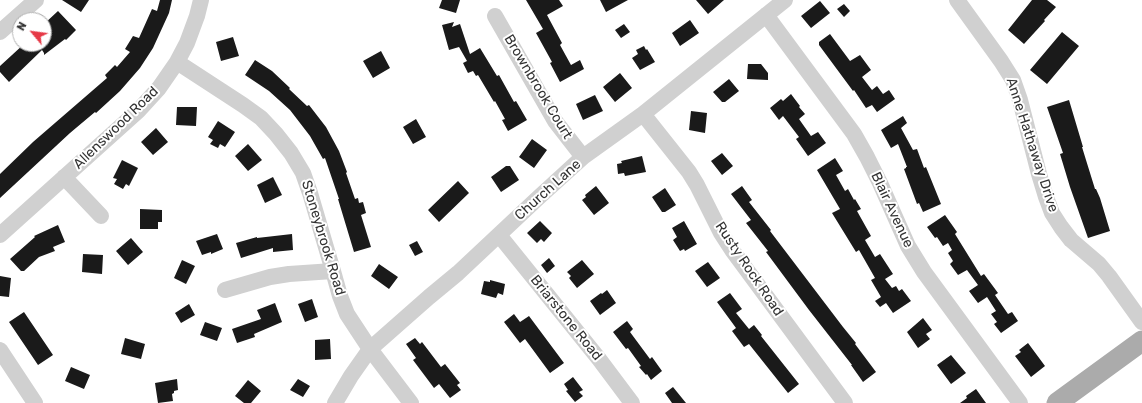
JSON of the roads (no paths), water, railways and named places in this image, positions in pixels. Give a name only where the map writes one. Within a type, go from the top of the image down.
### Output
[{"type":"main road","points":[[1057,403],[1142,341]]},
{"type":"street","points":[[0,32],[36,0]]},
{"type":"street","name":"Allenswood Road","points":[[0,235],[138,111],[158,88],[177,62],[187,43],[201,0]]},
{"type":"street","name":"Church Lane","points":[[335,403],[351,376],[370,349],[458,273],[583,157],[643,114],[785,0]]},
{"type":"street","name":"Anne Hathaway Drive","points":[[957,0],[1013,80],[1020,100],[1046,197],[1052,213],[1060,227],[1071,240],[1099,264],[1142,322]]},
{"type":"street","name":"Blair Avenue","points":[[766,15],[854,134],[877,177],[908,246],[924,272],[1020,403]]},
{"type":"street","name":"Brownbrook Court","points":[[495,16],[555,121],[583,157]]},
{"type":"street","name":"Stoneybrook Road","points":[[177,62],[261,118],[291,153],[302,173],[310,193],[340,296],[347,314],[370,349],[411,403]]},
{"type":"street","name":"Rusty Rock Road","points":[[643,114],[697,185],[721,233],[732,250],[846,403]]},
{"type":"street","points":[[64,176],[101,216]]},
{"type":"street","name":"Briarstone Road","points":[[499,235],[599,359],[632,403]]},
{"type":"street","points":[[225,290],[270,277],[333,271]]},
{"type":"street","points":[[0,350],[29,401]]}]
